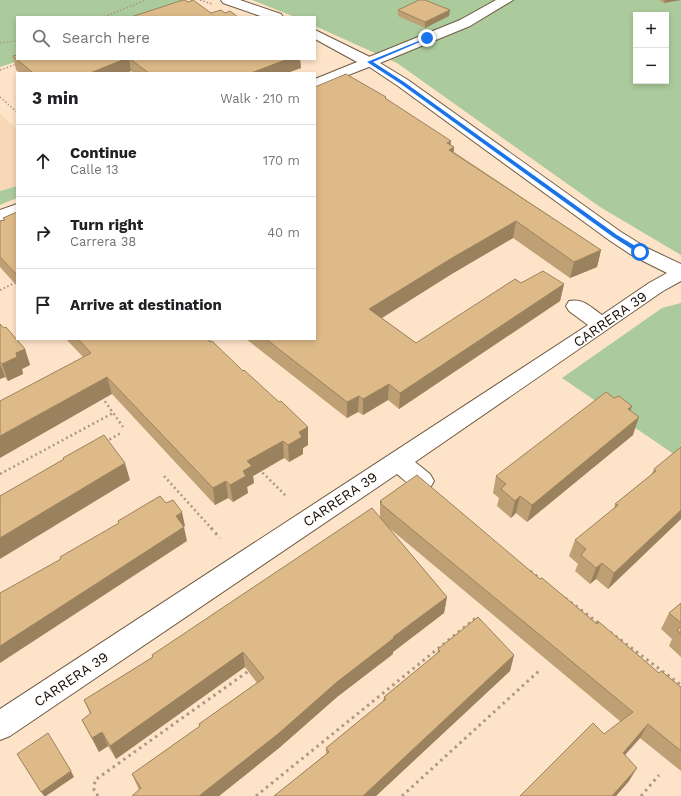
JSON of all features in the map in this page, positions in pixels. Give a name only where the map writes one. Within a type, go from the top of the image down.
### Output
[{"type":"street","points":[[228,0],[273,16]]},
{"type":"street","points":[[316,84],[465,23],[506,0]]},
{"type":"street","points":[[316,35],[369,62],[403,83],[615,236],[640,252],[681,272]]},
{"type":"street","points":[[0,216],[16,209]]},
{"type":"street","name":"CARRERA 39","points":[[0,726],[602,325],[656,287],[681,272]]},
{"type":"street","points":[[576,306],[602,325]]},
{"type":"street","points":[[397,461],[422,481]]},
{"type":"path","points":[[103,16],[143,0]]},
{"type":"path","points":[[106,16],[146,0]]},
{"type":"path","points":[[199,3],[205,0]]},
{"type":"path","points":[[0,43],[16,40]]},
{"type":"path","points":[[0,70],[20,63]]},
{"type":"path","points":[[0,97],[16,111]]},
{"type":"path","points":[[0,290],[16,282]]},
{"type":"path","points":[[100,394],[123,427]]},
{"type":"path","points":[[0,474],[113,413]]},
{"type":"path","points":[[101,444],[121,433]]},
{"type":"path","points":[[258,467],[286,496]]},
{"type":"path","points":[[164,476],[220,538]]},
{"type":"path","points":[[524,566],[549,585]]},
{"type":"path","points":[[561,595],[681,685]]},
{"type":"path","points":[[256,796],[477,617]]},
{"type":"path","points":[[98,796],[94,790],[95,780],[255,667]]},
{"type":"path","points":[[402,796],[540,670]]},
{"type":"path","points":[[641,796],[659,775]]},
{"type":"shaded area","points":[[0,114],[16,128],[16,186],[0,190]]},
{"type":"green space","points":[[0,0],[181,0],[192,3],[152,16],[16,16],[16,60],[21,60],[0,67]]},
{"type":"green space","points":[[252,0],[681,0],[681,255],[600,207],[397,63],[316,26],[316,16],[292,16]]},
{"type":"green space","points":[[16,186],[16,198],[0,205],[0,191]]},
{"type":"green space","points":[[681,303],[681,459],[562,378],[662,308]]},
{"type":"building","points":[[183,0],[188,2],[193,0],[211,13],[221,10],[225,13],[230,11],[237,16],[134,16]]},
{"type":"building","points":[[419,0],[425,0],[450,10],[425,22],[398,10]]},
{"type":"building","points":[[18,60],[122,60],[92,72],[32,72]]},
{"type":"building","points":[[131,60],[285,60],[254,72],[148,72]]},
{"type":"building","points":[[346,74],[386,97],[385,98],[451,141],[447,143],[454,147],[449,150],[601,250],[574,262],[516,221],[452,258],[369,309],[416,343],[515,279],[521,283],[543,271],[564,284],[400,393],[389,384],[363,399],[359,396],[347,402],[267,340],[316,340],[316,87]]},
{"type":"building","points":[[16,212],[16,274],[0,257],[0,221],[5,220],[3,218]]},
{"type":"building","points":[[0,324],[4,328],[6,327],[25,349],[16,353],[17,357],[2,364],[0,362]]},
{"type":"building","points":[[79,340],[212,341],[243,371],[244,370],[279,402],[281,401],[308,427],[299,432],[302,437],[288,445],[283,441],[247,461],[252,466],[243,471],[246,476],[230,485],[226,481],[213,488],[107,377],[0,436],[0,401],[91,353]]},
{"type":"building","points":[[606,392],[614,398],[619,396],[632,406],[628,409],[639,417],[532,505],[520,496],[515,501],[501,489],[506,484],[496,476]]},
{"type":"building","points":[[104,435],[125,463],[0,538],[0,496]]},
{"type":"building","points":[[681,447],[681,510],[614,573],[602,563],[596,568],[581,555],[586,549],[575,540],[618,505],[615,504],[656,471],[654,469]]},
{"type":"building","points":[[417,475],[540,579],[542,578],[597,624],[599,622],[659,673],[661,671],[681,687],[681,751],[648,724],[623,753],[637,768],[612,796],[520,796],[593,723],[604,734],[633,712],[380,503],[382,502],[380,501]]},
{"type":"building","points":[[160,496],[166,503],[173,500],[182,512],[176,516],[184,527],[0,646],[0,593],[61,559],[60,557],[119,523],[118,521]]},
{"type":"building","points":[[372,508],[447,597],[393,637],[394,638],[337,682],[278,734],[199,796],[132,796],[141,788],[132,774],[264,678],[243,652],[110,746],[102,732],[92,738],[82,720],[91,713],[84,700],[153,657],[152,655]]},
{"type":"building","points":[[681,603],[681,623],[669,613]]},
{"type":"building","points":[[478,617],[514,655],[363,796],[274,796],[329,752],[326,748],[386,699],[384,697],[440,651],[438,649]]},
{"type":"building","points":[[681,626],[681,634],[677,630]]},
{"type":"building","points":[[48,733],[71,771],[41,792],[17,754]]},
{"type":"route","points":[[427,38],[369,62],[403,83],[615,236],[640,252]]}]
